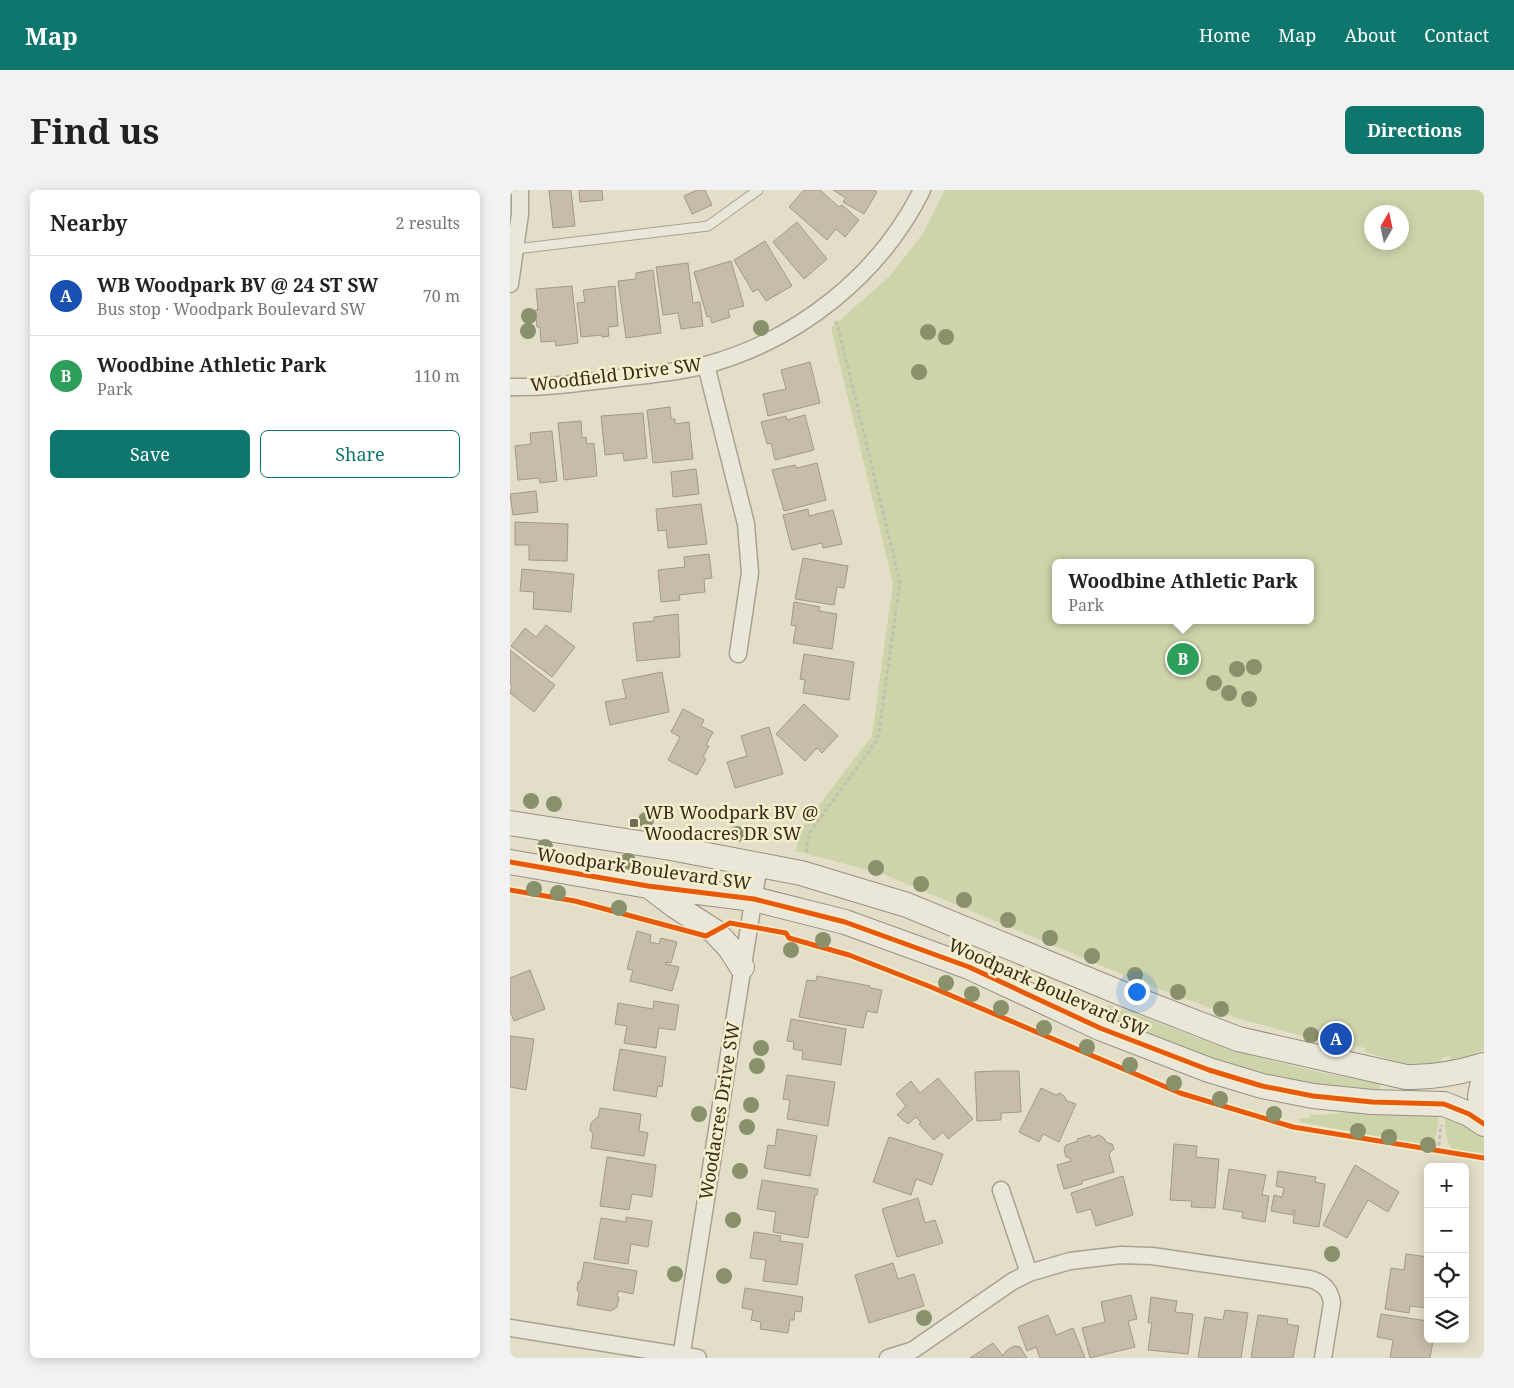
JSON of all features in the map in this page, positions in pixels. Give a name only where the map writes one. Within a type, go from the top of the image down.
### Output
[{"type":"street","points":[[510,284],[520,214],[520,190]]},
{"type":"street","name":"Woodfield Drive SW","points":[[510,387],[539,388],[674,371],[706,365],[769,341],[827,305],[850,285],[892,240],[922,190]]},
{"type":"street","points":[[706,365],[746,524],[750,574],[738,654]]},
{"type":"street","name":"Woodpark Boulevard SW","points":[[510,823],[759,864],[801,874],[907,905],[1128,996],[1238,1038],[1406,1077],[1420,1078],[1452,1074],[1484,1066]]},
{"type":"street","name":"Woodpark Boulevard SW","points":[[510,862],[648,886],[754,898],[845,922],[932,952],[1017,988],[1100,1028],[1209,1070],[1262,1086],[1313,1096],[1372,1102],[1444,1104],[1469,1114],[1484,1124]]},
{"type":"street","name":"Woodacres Drive SW","points":[[681,1357],[759,864]]},
{"type":"street","points":[[648,886],[714,931],[730,948],[742,967]]},
{"type":"street","points":[[1484,1077],[1480,1096],[1484,1117]]},
{"type":"street","points":[[1001,1190],[1029,1273]]},
{"type":"street","points":[[888,1358],[913,1350],[997,1292],[1029,1273],[1091,1258],[1121,1255],[1152,1256],[1321,1282],[1331,1296],[1332,1303],[1323,1358]]},
{"type":"street","points":[[510,1328],[681,1357],[698,1358]]},
{"type":"lane","points":[[516,249],[708,226],[758,190]]},
{"type":"path","points":[[805,855],[810,833],[878,738],[900,582],[838,327],[827,305]]},
{"type":"path","points":[[1438,1152],[1442,1117]]},
{"type":"green space","points":[[945,190],[1484,190],[1484,1035],[1475,1045],[1484,1036],[1484,1050],[1453,1063],[1449,1060],[1452,1056],[1443,1057],[1438,1066],[1412,1066],[1365,1052],[1365,1048],[1302,1036],[1237,1018],[1133,979],[883,874],[796,851],[800,830],[872,736],[893,583],[831,328],[889,277],[922,235]]},
{"type":"green space","points":[[1108,1005],[1253,1056],[1316,1072],[1380,1083],[1380,1091],[1304,1083],[1259,1074],[1219,1062],[1180,1048],[1105,1015]]},
{"type":"green space","points":[[1357,1111],[1435,1113],[1439,1118],[1434,1147],[1299,1122],[1300,1118],[1309,1119],[1310,1114],[1319,1115]]},
{"type":"green space","points":[[1450,1115],[1478,1131],[1484,1138],[1484,1154],[1453,1150],[1448,1143],[1445,1131],[1445,1119]]},
{"type":"building","points":[[549,190],[571,190],[575,226],[553,228]]},
{"type":"building","points":[[579,190],[602,190],[603,200],[580,202]]},
{"type":"building","points":[[697,190],[705,190],[712,205],[692,214],[684,196]]},
{"type":"building","points":[[804,190],[820,190],[839,207],[842,205],[859,220],[845,237],[836,229],[827,240],[789,207]]},
{"type":"building","points":[[833,190],[874,190],[877,192],[864,214],[843,202],[846,198]]},
{"type":"building","points":[[797,222],[827,259],[804,279],[773,242]]},
{"type":"building","points":[[765,241],[792,286],[766,301],[758,289],[753,292],[734,260]]},
{"type":"building","points":[[731,261],[744,306],[728,310],[730,317],[712,323],[710,316],[707,317],[694,272]]},
{"type":"building","points":[[688,263],[693,303],[700,302],[703,326],[681,329],[678,313],[663,315],[656,267]]},
{"type":"building","points":[[653,270],[661,333],[626,338],[618,281],[636,279],[636,273]]},
{"type":"building","points":[[572,286],[578,343],[556,346],[555,341],[541,342],[540,327],[537,327],[535,310],[538,310],[536,289]]},
{"type":"building","points":[[615,286],[618,326],[608,327],[609,336],[581,337],[577,303],[585,302],[583,290]]},
{"type":"building","points":[[810,362],[820,403],[768,416],[763,394],[786,389],[781,370]]},
{"type":"building","points":[[670,407],[671,419],[675,419],[675,424],[689,422],[693,459],[653,463],[647,410]]},
{"type":"building","points":[[643,413],[647,458],[624,461],[623,453],[605,455],[601,416]]},
{"type":"building","points":[[805,415],[814,450],[775,460],[771,443],[767,444],[761,422],[786,416],[787,420]]},
{"type":"building","points":[[581,421],[582,438],[586,437],[587,444],[594,443],[597,476],[564,480],[558,423]]},
{"type":"building","points":[[552,431],[557,481],[540,483],[539,478],[518,480],[515,446],[531,444],[530,433]]},
{"type":"building","points":[[817,463],[826,500],[784,511],[772,470],[795,465],[797,468]]},
{"type":"building","points":[[696,469],[699,494],[673,497],[671,472]]},
{"type":"building","points":[[536,491],[538,512],[513,515],[510,494]]},
{"type":"building","points":[[701,504],[707,544],[668,548],[666,530],[658,531],[656,509]]},
{"type":"building","points":[[808,509],[809,516],[833,510],[842,544],[823,548],[822,543],[792,550],[783,515]]},
{"type":"building","points":[[515,522],[568,524],[567,561],[529,560],[529,545],[515,545]]},
{"type":"building","points":[[709,554],[712,578],[704,579],[705,592],[679,595],[680,600],[661,602],[658,570],[685,567],[684,557]]},
{"type":"building","points":[[803,558],[848,566],[844,588],[837,587],[834,605],[795,599]]},
{"type":"building","points":[[522,569],[574,574],[571,612],[533,609],[534,592],[520,591]]},
{"type":"building","points":[[794,602],[820,607],[819,611],[837,614],[832,649],[793,643],[796,626],[791,625]]},
{"type":"building","points":[[678,614],[680,657],[637,661],[633,623],[654,621],[654,617]]},
{"type":"building","points":[[546,625],[575,647],[552,677],[511,646],[525,628],[536,637]]},
{"type":"building","points":[[510,650],[555,685],[534,712],[510,693],[512,686],[510,684]]},
{"type":"building","points":[[804,654],[854,662],[849,700],[803,693],[805,680],[800,679]]},
{"type":"building","points":[[662,672],[669,712],[610,725],[605,702],[626,698],[622,680]]},
{"type":"building","points":[[804,704],[838,736],[822,753],[817,748],[805,761],[776,734]]},
{"type":"building","points":[[683,709],[704,720],[701,726],[713,732],[706,745],[709,746],[703,757],[706,759],[697,775],[668,760],[680,737],[671,732]]},
{"type":"building","points":[[769,727],[783,774],[735,788],[727,762],[747,756],[741,736]]},
{"type":"building","points":[[637,931],[651,935],[650,942],[659,944],[661,938],[677,942],[671,963],[666,962],[666,964],[679,967],[672,991],[630,981],[633,970],[627,969]]},
{"type":"building","points":[[530,970],[545,1009],[514,1021],[510,1011],[510,978]]},
{"type":"building","points":[[817,976],[882,990],[877,1013],[867,1011],[863,1028],[799,1017],[807,980],[816,981]]},
{"type":"building","points":[[654,1001],[679,1005],[675,1030],[659,1028],[656,1048],[624,1043],[627,1026],[615,1024],[618,1003],[653,1009]]},
{"type":"building","points":[[791,1019],[846,1029],[841,1065],[802,1059],[803,1051],[793,1049],[794,1042],[787,1041]]},
{"type":"building","points":[[510,1036],[534,1039],[526,1090],[510,1087]]},
{"type":"building","points":[[620,1049],[666,1057],[662,1087],[658,1086],[656,1097],[613,1090]]},
{"type":"building","points":[[1019,1071],[1021,1112],[1001,1113],[1001,1120],[977,1121],[975,1072]]},
{"type":"building","points":[[787,1075],[835,1082],[828,1126],[787,1119],[790,1100],[783,1099]]},
{"type":"building","points":[[938,1078],[973,1119],[948,1139],[943,1132],[934,1140],[919,1124],[921,1123],[916,1117],[908,1124],[897,1115],[906,1106],[896,1094],[911,1081],[920,1093]]},
{"type":"building","points":[[1041,1088],[1056,1095],[1060,1093],[1067,1101],[1076,1104],[1059,1142],[1043,1134],[1039,1142],[1019,1132]]},
{"type":"building","points":[[600,1108],[641,1114],[639,1131],[648,1133],[644,1156],[591,1148],[593,1134],[590,1130],[591,1123],[598,1118]]},
{"type":"building","points":[[777,1129],[817,1136],[810,1176],[764,1168],[768,1145],[775,1146]]},
{"type":"building","points":[[1090,1135],[1091,1138],[1099,1135],[1106,1142],[1112,1144],[1114,1149],[1109,1154],[1114,1172],[1082,1181],[1082,1184],[1064,1189],[1057,1165],[1071,1161],[1070,1158],[1066,1157],[1064,1149],[1066,1145],[1078,1141],[1077,1139]]},
{"type":"building","points":[[889,1137],[943,1154],[932,1185],[916,1179],[911,1195],[873,1182]]},
{"type":"building","points":[[1174,1144],[1197,1146],[1196,1157],[1219,1159],[1215,1208],[1191,1207],[1192,1201],[1170,1200]]},
{"type":"building","points":[[607,1157],[656,1165],[652,1197],[632,1194],[629,1210],[600,1206]]},
{"type":"building","points":[[1355,1165],[1399,1192],[1388,1212],[1368,1200],[1347,1238],[1323,1225]]},
{"type":"building","points":[[1229,1169],[1266,1175],[1262,1195],[1269,1196],[1265,1222],[1242,1218],[1243,1212],[1223,1209]]},
{"type":"building","points":[[1278,1171],[1316,1177],[1315,1182],[1325,1184],[1319,1227],[1293,1223],[1295,1210],[1293,1210],[1293,1215],[1271,1211],[1274,1195],[1282,1197],[1284,1188],[1276,1186]]},
{"type":"building","points":[[1123,1176],[1133,1215],[1096,1226],[1091,1209],[1077,1213],[1071,1193]]},
{"type":"building","points":[[762,1180],[818,1189],[817,1195],[815,1195],[808,1238],[773,1232],[776,1212],[757,1209]]},
{"type":"building","points":[[918,1198],[925,1223],[935,1220],[943,1243],[897,1257],[882,1209]]},
{"type":"building","points":[[626,1217],[652,1221],[648,1247],[631,1244],[628,1264],[594,1259],[601,1218],[626,1222]]},
{"type":"building","points":[[754,1232],[781,1236],[780,1241],[803,1244],[797,1285],[763,1281],[766,1260],[750,1258]]},
{"type":"building","points":[[1406,1254],[1424,1256],[1424,1308],[1410,1306],[1409,1313],[1385,1309],[1391,1268],[1404,1270]]},
{"type":"building","points":[[584,1262],[637,1271],[633,1294],[619,1291],[617,1307],[611,1311],[577,1305],[578,1282],[581,1280]]},
{"type":"building","points":[[893,1263],[898,1279],[914,1274],[924,1306],[869,1323],[855,1275]]},
{"type":"building","points":[[745,1288],[803,1297],[801,1312],[795,1311],[794,1320],[790,1320],[788,1333],[760,1329],[761,1322],[751,1320],[753,1310],[742,1308]]},
{"type":"building","points":[[1131,1295],[1137,1319],[1128,1321],[1135,1347],[1090,1358],[1082,1328],[1105,1322],[1101,1302]]},
{"type":"building","points":[[1151,1297],[1177,1301],[1175,1312],[1193,1314],[1188,1354],[1148,1350],[1152,1323],[1148,1323]]},
{"type":"building","points":[[1225,1310],[1248,1313],[1241,1358],[1198,1358],[1205,1317],[1223,1320]]},
{"type":"building","points":[[1381,1314],[1424,1320],[1424,1343],[1433,1343],[1430,1358],[1390,1358],[1393,1340],[1377,1337]]},
{"type":"building","points":[[1048,1315],[1056,1335],[1073,1328],[1085,1358],[1040,1358],[1036,1347],[1027,1351],[1018,1327]]},
{"type":"building","points":[[1258,1315],[1288,1319],[1287,1324],[1299,1326],[1293,1358],[1251,1358]]},
{"type":"building","points":[[993,1343],[1003,1356],[1006,1351],[1014,1346],[1020,1347],[1027,1358],[970,1358]]},
{"type":"cycle path","points":[[510,862],[648,886],[754,899],[845,922],[969,967],[1100,1028],[1209,1070],[1262,1086],[1313,1096],[1372,1102],[1444,1104],[1469,1114],[1484,1124]]},
{"type":"cycle path","points":[[510,890],[575,901],[706,936],[730,923],[786,933],[789,938],[849,955],[931,987],[1180,1093],[1293,1127],[1484,1158]]},
{"type":"place","name":"Woodbine Athletic Park","points":[[1183,659]]},
{"type":"place","name":"WB Woodpark BV @ Woodacres DR SW","points":[[634,823]]},
{"type":"place","name":"WB Woodpark BV @ 24 ST SW","points":[[1336,1039]]}]
